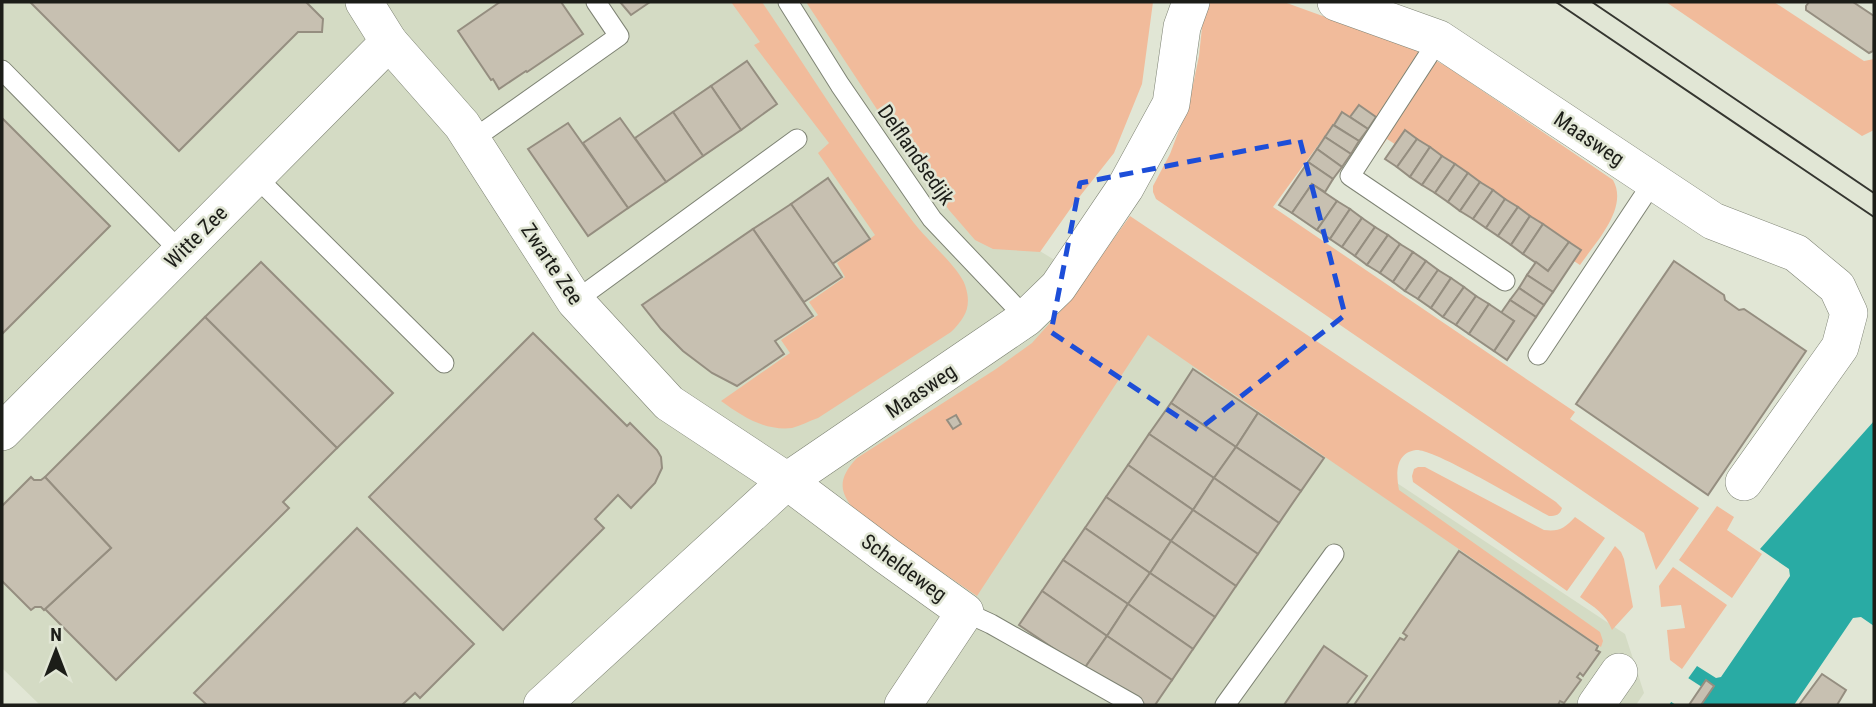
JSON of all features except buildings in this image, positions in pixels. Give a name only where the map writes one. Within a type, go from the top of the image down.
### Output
[{"type":"street","name":"Zwarte Zee","points":[[364,2],[389,42],[462,124],[575,302],[669,403],[787,481]]},
{"type":"street","name":"Maasweg","points":[[542,705],[787,481],[1026,318],[1058,287],[1118,199],[1171,104],[1182,27],[1191,2]]},
{"type":"street","name":"Maasweg","points":[[1336,2],[1439,38],[1713,221],[1796,253],[1837,287],[1849,313],[1840,347],[1744,482]]},
{"type":"street","name":"Witte Zee","points":[[2,432],[389,42]]},
{"type":"street","name":"Scheldeweg","points":[[787,481],[965,612],[903,705]]},
{"type":"street","points":[[1595,705],[1619,672]]},
{"type":"lane","points":[[472,140],[619,36],[596,2]]},
{"type":"lane","name":"Delflandsedijk","points":[[788,2],[840,86],[932,219],[1026,318]]},
{"type":"lane","points":[[1439,38],[1350,176],[1505,281]]},
{"type":"lane","points":[[2,71],[181,252]]},
{"type":"lane","points":[[575,302],[797,139]]},
{"type":"lane","points":[[256,177],[444,362]]},
{"type":"lane","points":[[1538,355],[1653,182]]},
{"type":"lane","points":[[1225,705],[1334,554]]},
{"type":"lane","points":[[965,612],[1133,705]]},
{"type":"highlighted area","points":[[1300,140],[1345,315],[1198,430],[1051,332],[1080,183]]},
{"type":"shaded area","points":[[2,2],[840,2],[982,216],[1119,299],[1625,634],[1644,693],[1636,705],[40,705],[2,668]]},
{"type":"shaded area","points":[[731,2],[762,2],[874,169],[914,223],[957,271],[967,292],[966,311],[951,332],[818,418],[792,428],[763,425],[721,401],[790,353],[781,340],[818,315],[809,302],[845,277],[837,263],[875,235],[818,153],[829,143],[754,45],[760,42]]},
{"type":"shaded area","points":[[806,2],[1153,2],[1142,84],[1114,153],[1040,252],[993,249],[975,240],[949,210],[886,123]]},
{"type":"shaded area","points":[[1209,2],[1284,2],[1411,48],[1446,66],[1613,180],[1617,191],[1614,213],[1580,265],[1387,139],[1378,152],[1335,122],[1273,207],[1575,412],[1570,419],[1699,508],[1656,570],[1644,533],[1156,199],[1153,186],[1170,154],[1189,104],[1199,56],[1203,18]]},
{"type":"shaded area","points":[[1666,2],[1774,2],[1864,61],[1874,59],[1874,130],[1862,136]]},
{"type":"shaded area","points":[[1130,216],[1556,502],[1561,510],[1557,515],[1549,516],[1460,467],[1426,452],[1409,452],[1398,465],[1399,490],[1600,632],[1603,641],[1601,647],[1148,335],[977,596],[860,516],[848,501],[843,488],[845,474],[857,458],[1032,343],[1066,305]]},
{"type":"shaded area","points":[[1425,467],[1544,530],[1561,528],[1575,517],[1605,538],[1567,591],[1413,482],[1414,469]]},
{"type":"shaded area","points":[[1717,506],[1734,517],[1727,530],[1762,554],[1732,598],[1679,560]]},
{"type":"shaded area","points":[[1615,546],[1624,559],[1633,607],[1612,630],[1603,615],[1580,597]]},
{"type":"shaded area","points":[[1673,567],[1727,605],[1682,669],[1670,660],[1667,630],[1685,628],[1681,605],[1661,607],[1659,586]]},
{"type":"water","points":[[1874,421],[1874,626],[1861,617],[1853,618],[1794,705],[1701,705],[1714,686],[1706,680],[1689,705],[1669,705],[1697,666],[1716,678],[1721,677],[1790,576],[1789,569],[1760,549]]},
{"type":"pier","points":[[1685,676],[1705,689],[1694,705],[1676,705],[1668,700]]},
{"type":"tram line","points":[[1556,2],[1874,217]]},
{"type":"tram line","points":[[1592,2],[1874,193]]}]
